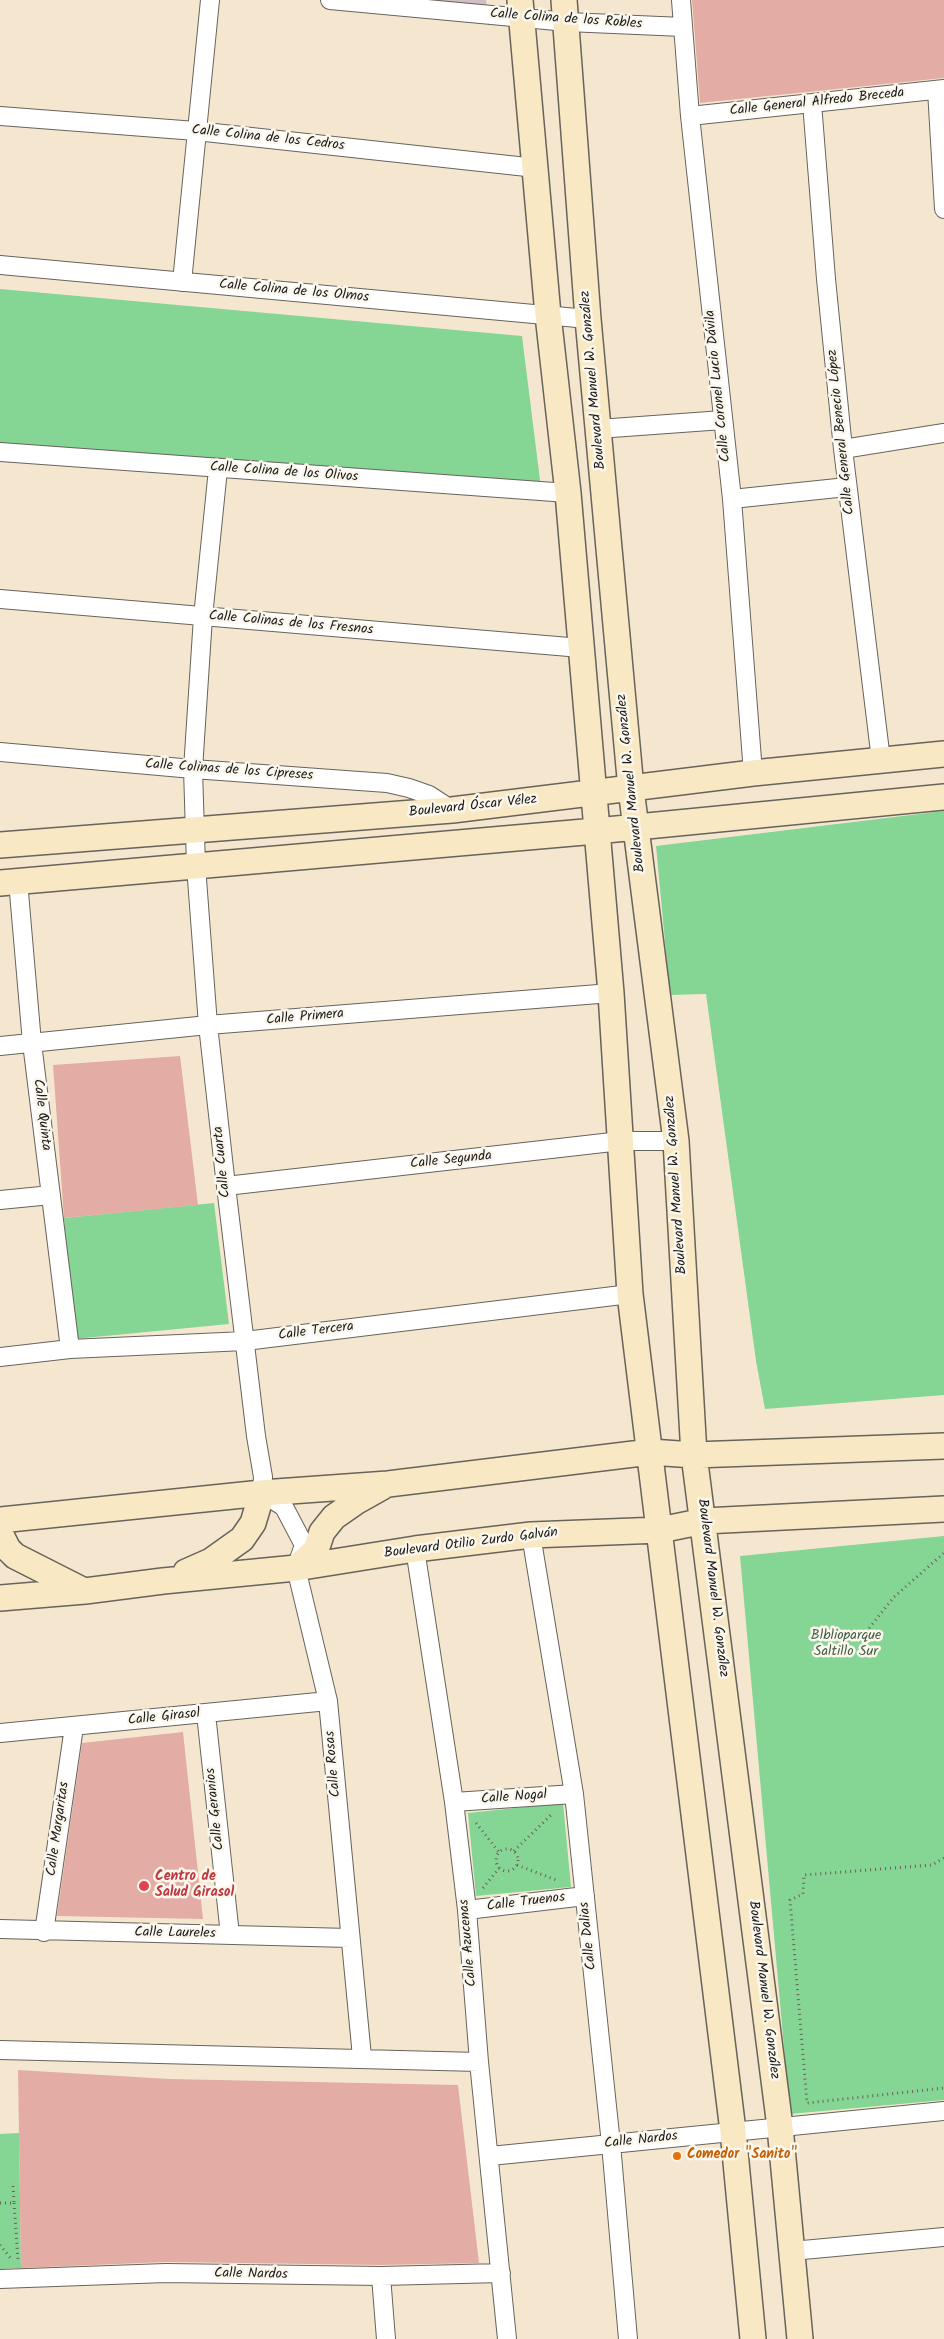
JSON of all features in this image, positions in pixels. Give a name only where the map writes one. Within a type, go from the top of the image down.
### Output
[{"type":"street","points":[[182,282],[210,0]]},
{"type":"street","name":"Calle Colina de los Robles","points":[[330,0],[566,11],[683,27]]},
{"type":"street","name":"Calle Coronel Lucio Dávila","points":[[681,0],[690,116],[732,498],[753,773]]},
{"type":"street","points":[[522,9],[548,315],[568,493],[611,993],[630,1294],[733,2131],[754,2339]]},
{"type":"street","name":"Boulevard Manuel W. González","points":[[566,11],[588,319],[631,789],[676,1141],[694,1455],[704,1521],[780,2127],[800,2339]]},
{"type":"street","points":[[941,90],[944,210]]},
{"type":"street","name":"Calle General Alfredo Breceda","points":[[690,116],[941,90]]},
{"type":"street","name":"Calle General Benecio López","points":[[812,103],[826,279],[843,449],[881,760]]},
{"type":"street","name":"Calle Colina de los Cedros","points":[[0,116],[196,131],[536,168]]},
{"type":"street","name":"Calle Colina de los Olmos","points":[[0,265],[588,319]]},
{"type":"street","points":[[598,429],[723,420]]},
{"type":"street","points":[[843,449],[944,433]]},
{"type":"street","name":"Calle Colina de los Olivos","points":[[0,452],[568,493]]},
{"type":"street","name":"Calle Cuarta","points":[[218,469],[203,617],[193,769],[194,829],[208,1026],[226,1186],[263,1477],[262,1493]]},
{"type":"street","points":[[732,498],[847,487]]},
{"type":"street","name":"Calle Colinas de los Fresnos","points":[[0,598],[203,617],[582,648]]},
{"type":"street","name":"Calle Colinas de los Cipreses","points":[[0,752],[193,769],[387,783],[429,795],[452,810]]},
{"type":"street","name":"Boulevard Óscar Vélez","points":[[0,845],[452,810],[753,773],[944,754]]},
{"type":"street","points":[[9,882],[596,831],[944,798]]},
{"type":"street","name":"Calle Quinta","points":[[9,882],[32,1043],[70,1349]]},
{"type":"street","name":"Calle Primera","points":[[0,1046],[208,1026],[611,993]]},
{"type":"street","name":"Calle Segunda","points":[[226,1186],[620,1141],[676,1141]]},
{"type":"street","points":[[0,1200],[51,1195]]},
{"type":"street","name":"Calle Tercera","points":[[0,1358],[70,1349],[245,1341],[630,1294]]},
{"type":"street","points":[[0,1520],[262,1493],[388,1484],[650,1452],[694,1455],[944,1446]]},
{"type":"street","points":[[296,1568],[316,1550],[322,1532],[334,1517],[357,1500],[388,1484]]},
{"type":"street","points":[[262,1493],[284,1507],[297,1529],[304,1545],[296,1568]]},
{"type":"street","points":[[163,1581],[211,1561],[242,1539],[253,1523],[262,1493]]},
{"type":"street","name":"Boulevard Otilio Zurdo Galván","points":[[0,1598],[85,1591],[296,1568],[415,1549],[531,1535],[660,1530],[704,1521],[944,1509]]},
{"type":"street","points":[[0,1534],[15,1556],[85,1591]]},
{"type":"street","name":"Calle Dalias","points":[[531,1535],[574,1794],[611,2144],[628,2339]]},
{"type":"street","name":"Calle Azucenas","points":[[415,1549],[454,1802],[467,1910],[479,2062],[502,2273],[507,2339]]},
{"type":"street","name":"Calle Rosas","points":[[296,1568],[328,1701],[362,2057]]},
{"type":"street","name":"Calle Girasol","points":[[0,1733],[328,1701]]},
{"type":"street","name":"Calle Geranios","points":[[206,1714],[230,1934]]},
{"type":"street","name":"Calle Margaritas","points":[[44,1932],[74,1727]]},
{"type":"street","name":"Calle Nogal","points":[[454,1802],[574,1794]]},
{"type":"street","name":"Calle Truenos","points":[[467,1910],[585,1896]]},
{"type":"street","name":"Calle Laureles","points":[[0,1929],[44,1932],[230,1934],[350,1938]]},
{"type":"street","points":[[0,2050],[362,2057],[479,2062]]},
{"type":"street","name":"Calle Nardos","points":[[490,2156],[944,2111]]},
{"type":"street","points":[[792,2252],[944,2238]]},
{"type":"street","name":"Calle Nardos","points":[[0,2279],[166,2273],[381,2276],[502,2273]]},
{"type":"street","points":[[381,2276],[386,2339]]},
{"type":"path","points":[[866,1632],[894,1597],[944,1553]]},
{"type":"path","points":[[514,1851],[556,1810]]},
{"type":"path","points":[[474,1821],[499,1852]]},
{"type":"path","points":[[508,1849],[514,1851],[518,1859],[516,1865],[508,1871],[499,1868],[496,1862],[499,1852],[508,1849]]},
{"type":"path","points":[[944,1858],[932,1865],[804,1875],[803,1894],[790,1900],[807,2103],[944,2088]]},
{"type":"path","points":[[516,1865],[562,1883]]},
{"type":"path","points":[[482,1889],[499,1868]]},
{"type":"path","points":[[0,2245],[18,2268],[13,2185]]},
{"type":"path","points":[[0,2203],[14,2203]]},
{"type":"shaded area","points":[[366,0],[486,0],[488,13]]},
{"type":"green space","points":[[0,289],[522,336],[541,488],[0,443]]},
{"type":"green space","points":[[944,811],[944,1395],[765,1409],[756,1361],[706,994],[670,995],[656,846]]},
{"type":"green space","points":[[214,1203],[229,1324],[74,1339],[64,1218]]},
{"type":"green space","name":"Blblioparque Saltillo Sur","points":[[944,1536],[944,2100],[790,2114],[740,1556]]},
{"type":"green space","points":[[563,1803],[571,1887],[476,1896],[468,1813]]},
{"type":"green space","points":[[19,2133],[21,2268],[0,2269],[0,2134]]},
{"type":"building","points":[[692,0],[944,0],[944,78],[700,103]]},
{"type":"building","points":[[180,1056],[198,1205],[64,1218],[53,1065]]},
{"type":"building","points":[[183,1732],[203,1919],[57,1916],[82,1743]]},
{"type":"building","points":[[18,2070],[170,2079],[458,2085],[479,2263],[381,2265],[166,2262],[21,2268]]},
{"type":"place","name":"Centro de Salud Girasol","points":[[144,1886]]},
{"type":"place","name":"Comedor \"Sanito\"","points":[[677,2156]]}]
